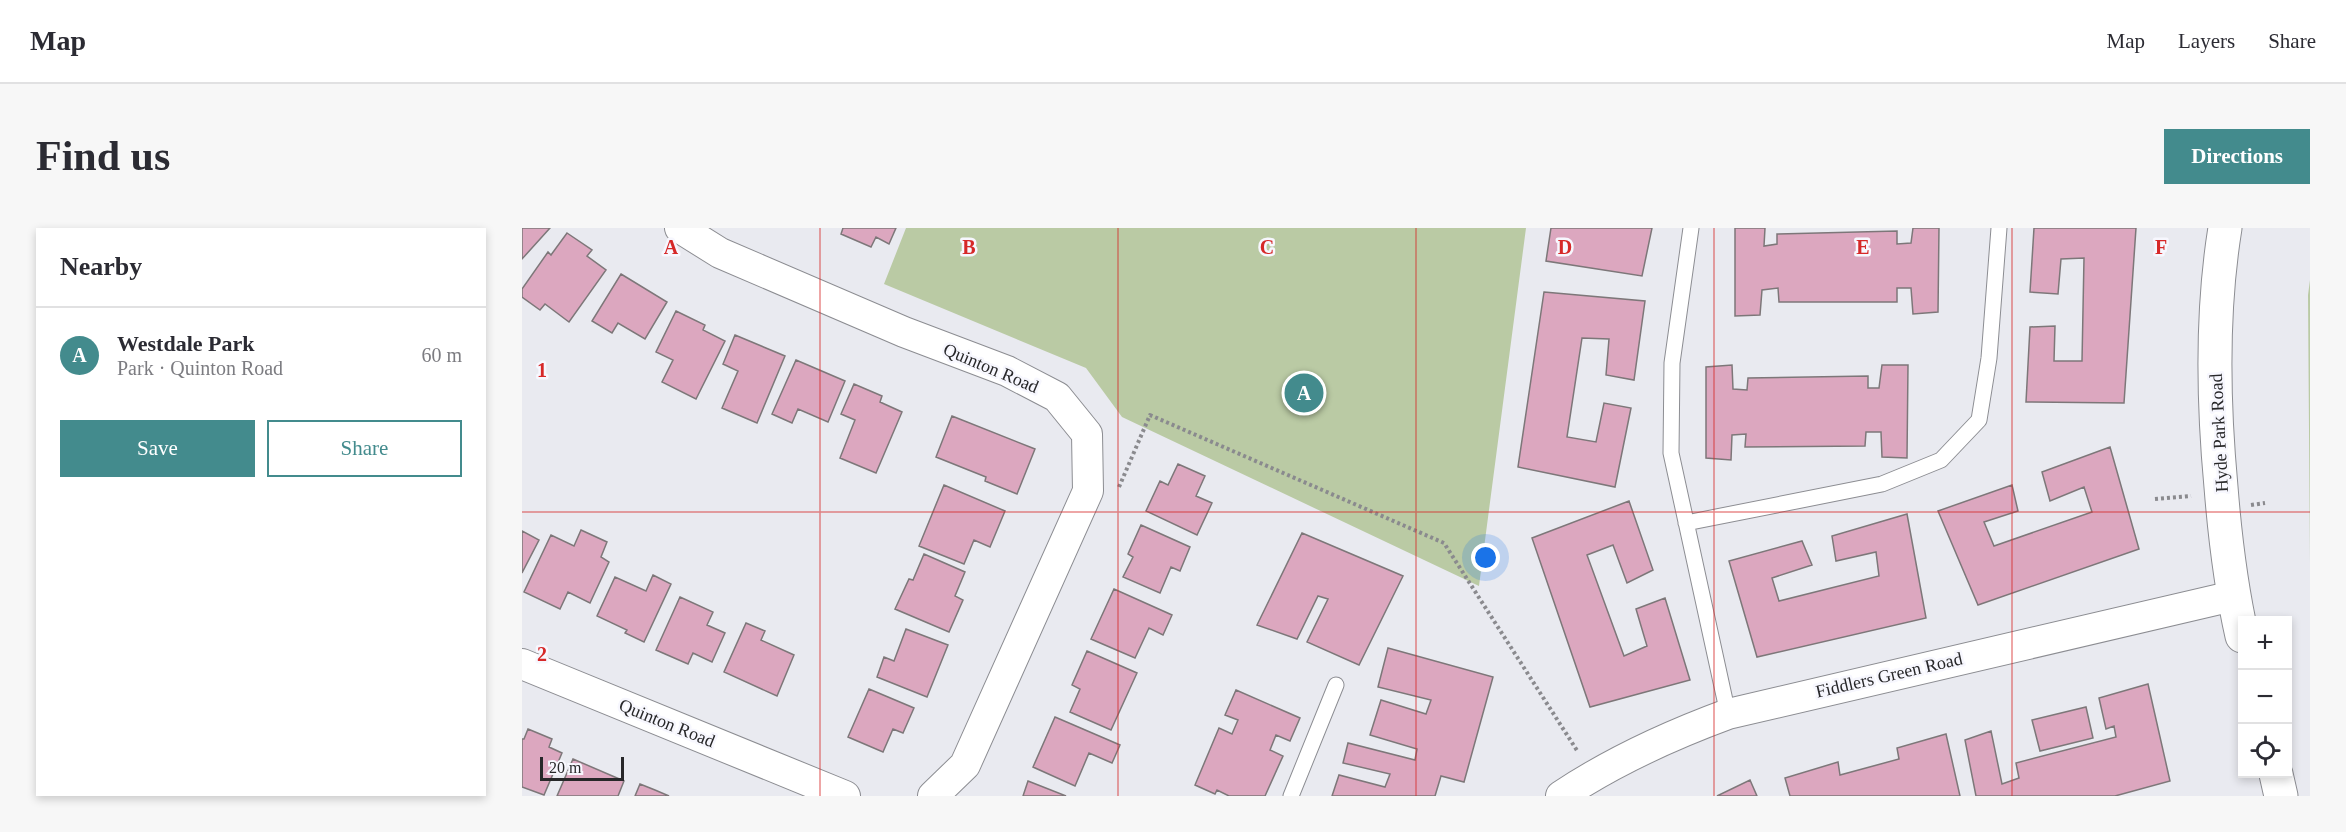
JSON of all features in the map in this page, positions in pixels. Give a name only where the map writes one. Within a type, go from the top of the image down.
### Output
[{"type":"main road","name":"Hyde Park Road","points":[[2225,228],[2217,302],[2216,403],[2220,480],[2233,596],[2238,618]]},
{"type":"main road","points":[[2277,778],[2281,796]]},
{"type":"street","name":"Quinton Road","points":[[680,228],[720,253],[904,333],[1017,376],[1057,397],[1087,434],[1088,491],[965,765],[933,796]]},
{"type":"street","name":"Fiddlers Green Road","points":[[1560,796],[1683,730],[1728,714],[2233,596]]},
{"type":"street","name":"Quinton Road","points":[[522,664],[845,796]]},
{"type":"lane","points":[[1691,228],[1672,363],[1671,453],[1728,714]]},
{"type":"lane","points":[[1686,523],[1882,484],[1941,460],[1979,420],[1989,358],[1999,228]]},
{"type":"lane","points":[[1291,796],[1336,685]]},
{"type":"path","points":[[1115,495],[1150,415],[1444,543],[1593,777]]},
{"type":"green space","points":[[906,228],[1526,228],[1479,586],[1122,417],[1086,368],[884,284]]},
{"type":"green space","points":[[2310,280],[2310,563],[2308,295]]},
{"type":"building","points":[[522,228],[550,228],[522,259]]},
{"type":"building","points":[[843,228],[896,228],[889,244],[876,237],[871,247],[841,234]]},
{"type":"building","points":[[1551,228],[1652,228],[1642,276],[1546,261]]},
{"type":"building","points":[[1735,228],[1765,228],[1764,246],[1777,244],[1777,234],[1897,231],[1897,244],[1911,243],[1913,228],[1939,228],[1938,312],[1913,314],[1911,288],[1897,288],[1897,302],[1779,302],[1778,288],[1762,290],[1760,315],[1735,316]]},
{"type":"building","points":[[2034,228],[2136,228],[2124,403],[2026,402],[2030,327],[2055,326],[2054,361],[2082,361],[2084,258],[2061,259],[2058,294],[2030,292]]},
{"type":"building","points":[[567,233],[592,250],[587,256],[606,270],[569,322],[545,304],[540,310],[522,297],[522,289],[548,252],[551,255]]},
{"type":"building","points":[[621,274],[667,302],[645,339],[618,323],[612,333],[592,321]]},
{"type":"building","points":[[1544,292],[1645,301],[1634,380],[1606,375],[1609,339],[1582,338],[1567,437],[1596,442],[1604,403],[1631,408],[1615,487],[1518,467]]},
{"type":"building","points":[[676,311],[705,325],[703,330],[725,341],[696,399],[662,382],[673,360],[656,352]]},
{"type":"building","points":[[735,335],[785,356],[757,423],[722,408],[738,371],[723,364]]},
{"type":"building","points":[[796,360],[845,381],[828,422],[798,409],[792,423],[772,414]]},
{"type":"building","points":[[1732,365],[1733,389],[1747,390],[1748,378],[1868,376],[1868,388],[1879,388],[1882,365],[1908,365],[1907,458],[1882,457],[1881,432],[1866,432],[1865,446],[1745,447],[1746,434],[1732,435],[1731,460],[1706,458],[1706,367]]},
{"type":"building","points":[[854,384],[882,396],[880,402],[902,412],[876,473],[840,458],[855,420],[841,414]]},
{"type":"building","points":[[952,416],[1035,449],[1017,494],[985,481],[986,477],[936,457]]},
{"type":"building","points":[[2110,447],[2139,549],[1978,605],[1938,511],[2012,485],[2018,511],[1984,522],[1994,546],[2092,512],[2084,487],[2050,501],[2042,472]]},
{"type":"building","points":[[1178,464],[1205,476],[1196,496],[1212,503],[1197,535],[1146,511],[1160,481],[1168,485]]},
{"type":"building","points":[[944,485],[1005,511],[990,547],[974,540],[964,564],[919,546]]},
{"type":"building","points":[[1629,501],[1653,570],[1627,583],[1613,545],[1587,555],[1624,656],[1647,646],[1636,609],[1665,598],[1690,680],[1590,707],[1532,538]]},
{"type":"building","points":[[1907,514],[1926,618],[1757,657],[1729,561],[1802,541],[1812,565],[1772,578],[1779,601],[1879,576],[1876,552],[1836,561],[1832,536]]},
{"type":"building","points":[[1141,525],[1190,547],[1180,571],[1171,567],[1160,593],[1123,577],[1133,557],[1128,554]]},
{"type":"building","points":[[581,530],[607,542],[601,557],[609,562],[590,603],[568,592],[560,609],[524,592],[551,535],[574,546]]},
{"type":"building","points":[[522,531],[539,540],[522,573]]},
{"type":"building","points":[[1302,533],[1403,576],[1359,665],[1307,642],[1328,599],[1318,596],[1297,639],[1257,625]]},
{"type":"building","points":[[924,554],[965,572],[955,596],[963,600],[949,632],[895,609],[909,579],[913,580]]},
{"type":"building","points":[[653,575],[671,584],[644,642],[625,633],[627,630],[597,616],[615,577],[646,591]]},
{"type":"building","points":[[1114,589],[1172,615],[1163,635],[1149,628],[1135,658],[1091,639]]},
{"type":"building","points":[[680,597],[713,612],[707,625],[725,633],[712,662],[693,653],[688,664],[656,650]]},
{"type":"building","points":[[746,623],[765,631],[761,640],[794,655],[777,696],[724,672]]},
{"type":"building","points":[[906,629],[948,645],[927,697],[877,677],[884,657],[894,661]]},
{"type":"building","points":[[1388,648],[1493,677],[1464,782],[1441,776],[1435,796],[1332,796],[1339,775],[1385,787],[1390,774],[1343,763],[1348,743],[1415,760],[1417,749],[1370,735],[1381,700],[1426,714],[1431,700],[1378,687]]},
{"type":"building","points":[[1087,651],[1137,673],[1111,730],[1070,712],[1080,689],[1072,685]]},
{"type":"building","points":[[2148,684],[2170,781],[2115,796],[1976,796],[1965,740],[1991,731],[2002,784],[2019,778],[2016,763],[2116,737],[2114,726],[2106,729],[2099,698]]},
{"type":"building","points":[[869,689],[914,708],[903,733],[893,729],[883,752],[848,737]]},
{"type":"building","points":[[1236,690],[1300,718],[1290,741],[1276,735],[1270,750],[1283,756],[1265,796],[1229,796],[1217,790],[1215,794],[1195,785],[1219,728],[1232,734],[1238,720],[1225,715]]},
{"type":"building","points":[[2086,707],[2093,738],[2040,751],[2032,720]]},
{"type":"building","points":[[1055,717],[1120,745],[1112,763],[1089,753],[1075,786],[1033,767]]},
{"type":"building","points":[[528,729],[552,739],[549,747],[562,753],[544,795],[522,787],[522,739]]},
{"type":"building","points":[[1946,734],[1960,796],[1790,796],[1785,778],[1838,762],[1840,775],[1899,759],[1897,748]]},
{"type":"building","points":[[573,759],[624,781],[618,796],[557,796]]},
{"type":"building","points":[[1750,780],[1757,796],[1717,796]]},
{"type":"building","points":[[1028,781],[1066,796],[1023,796]]},
{"type":"building","points":[[640,784],[655,790],[669,796],[635,796]]},
{"type":"place","name":"Westdale Park","points":[[1304,393]]}]
